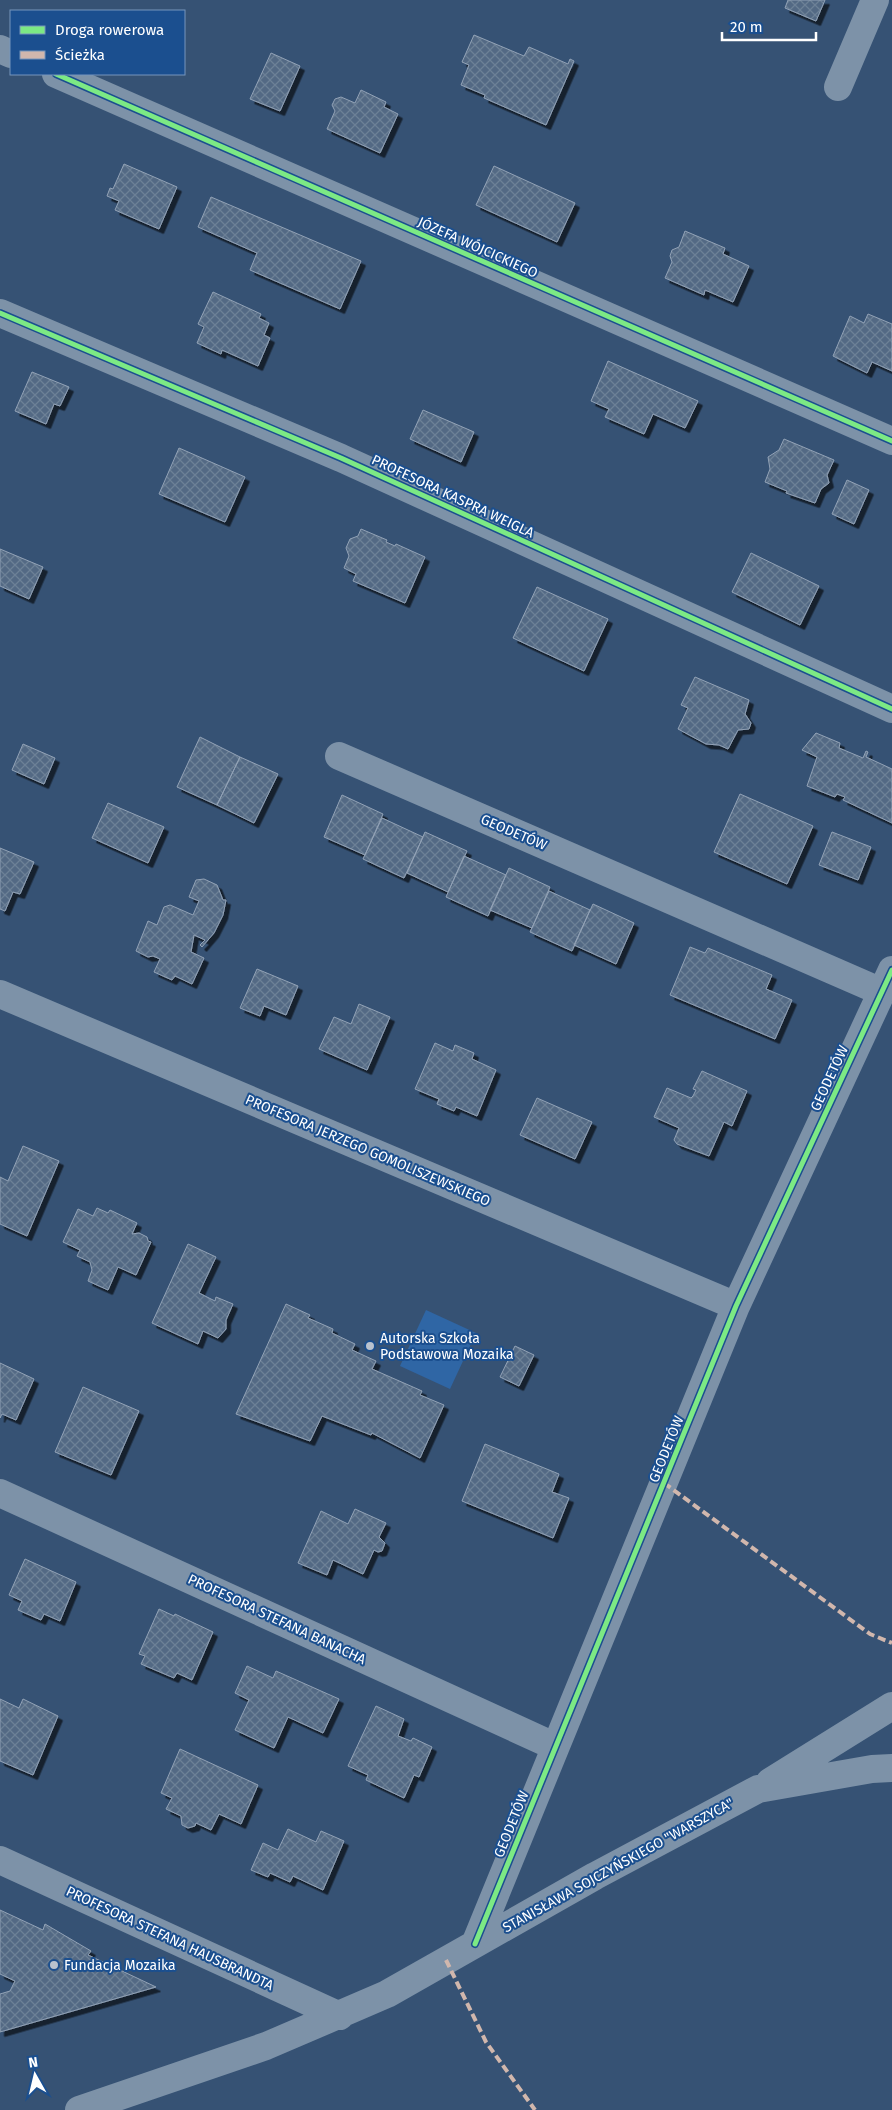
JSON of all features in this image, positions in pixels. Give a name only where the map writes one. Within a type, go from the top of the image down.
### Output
[{"type":"street","points":[[838,87],[875,0]]},
{"type":"street","name":"JÓZEFA WÓJCICKIEGO","points":[[58,75],[892,442]]},
{"type":"street","name":"PROFESORA KASPRA WEIGLA","points":[[0,312],[341,458],[892,709]]},
{"type":"street","name":"GEODETÓW","points":[[338,756],[887,981],[736,1306],[554,1746],[475,1944]]},
{"type":"street","name":"PROFESORA JERZEGO GOMOLISZEWSKIEGO","points":[[0,994],[736,1306]]},
{"type":"street","name":"PROFESORA STEFANA BANACHA","points":[[0,1493],[554,1746]]},
{"type":"street","points":[[758,1789],[892,1706]]},
{"type":"street","name":"STANISŁAWA SOJCZYŃSKIEGO \"WARSZYCA\"","points":[[78,2110],[257,2050],[340,2016],[387,1994],[595,1876],[758,1789],[872,1769],[892,1768]]},
{"type":"street","name":"PROFESORA STEFANA HAUSBRANDTA","points":[[0,1860],[340,2016]]},
{"type":"shaded area","points":[[426,1310],[476,1333],[450,1389],[400,1366]]},
{"type":"building","points":[[788,0],[825,0],[816,21],[785,8]]},
{"type":"building","points":[[474,35],[524,56],[529,47],[568,64],[570,59],[574,61],[546,125],[484,98],[485,95],[461,85],[469,65],[462,62]]},
{"type":"building","points":[[271,53],[300,66],[280,111],[250,99]]},
{"type":"building","points":[[361,90],[386,102],[384,107],[398,114],[380,153],[327,129],[335,111],[332,105],[335,99],[341,97],[355,103]]},
{"type":"building","points":[[124,164],[177,187],[159,229],[115,210],[119,201],[107,196],[110,188],[113,189]]},
{"type":"building","points":[[494,166],[575,203],[557,242],[476,205]]},
{"type":"building","points":[[211,197],[361,261],[340,309],[250,270],[257,253],[198,227]]},
{"type":"building","points":[[685,231],[725,248],[723,254],[749,266],[733,302],[705,290],[704,295],[665,278],[672,262],[670,256],[672,250],[679,247]]},
{"type":"building","points":[[213,292],[261,314],[259,318],[269,323],[264,335],[270,338],[258,366],[222,350],[221,354],[197,343],[204,327],[198,324]]},
{"type":"building","points":[[868,314],[892,324],[892,371],[872,362],[867,373],[833,356],[850,316],[864,323]]},
{"type":"building","points":[[608,361],[698,401],[685,428],[653,414],[644,434],[605,417],[609,409],[591,401]]},
{"type":"building","points":[[32,372],[69,387],[60,406],[54,404],[46,424],[15,411]]},
{"type":"building","points":[[423,410],[474,432],[461,462],[410,439]]},
{"type":"building","points":[[784,439],[834,460],[827,475],[829,483],[821,489],[815,503],[786,493],[787,491],[765,482],[770,469],[768,457],[779,450]]},
{"type":"building","points":[[179,448],[245,477],[225,522],[159,494]]},
{"type":"building","points":[[847,480],[869,490],[854,524],[832,514]]},
{"type":"building","points":[[361,529],[387,540],[386,542],[395,546],[396,544],[425,557],[405,603],[353,581],[356,574],[344,568],[349,556],[346,548],[350,539],[358,536]]},
{"type":"building","points":[[0,549],[43,567],[29,599],[0,586]]},
{"type":"building","points":[[751,553],[819,586],[800,625],[732,592]]},
{"type":"building","points":[[537,587],[608,619],[584,671],[513,638]]},
{"type":"building","points":[[695,677],[749,700],[745,714],[751,723],[749,729],[738,730],[728,749],[719,745],[706,744],[678,729],[688,708],[681,705]]},
{"type":"building","points":[[816,733],[840,743],[839,748],[863,758],[866,751],[868,752],[866,757],[892,769],[892,823],[843,800],[845,797],[837,794],[835,797],[807,786],[817,757],[802,750]]},
{"type":"building","points":[[200,737],[240,757],[217,805],[177,787]]},
{"type":"building","points":[[23,744],[55,758],[44,784],[12,770]]},
{"type":"building","points":[[240,757],[278,774],[254,823],[217,805]]},
{"type":"building","points":[[740,794],[813,826],[787,884],[714,852]]},
{"type":"building","points":[[342,795],[383,814],[365,855],[324,837]]},
{"type":"building","points":[[108,803],[164,827],[148,863],[92,838]]},
{"type":"building","points":[[382,818],[423,837],[404,878],[363,859]]},
{"type":"building","points":[[425,832],[467,851],[448,892],[407,873]]},
{"type":"building","points":[[832,832],[871,847],[858,880],[819,865]]},
{"type":"building","points":[[0,848],[34,862],[20,894],[13,892],[5,911],[0,909]]},
{"type":"building","points":[[464,856],[506,875],[488,916],[446,897]]},
{"type":"building","points":[[509,868],[550,887],[532,928],[490,910]]},
{"type":"building","points":[[204,879],[217,885],[223,900],[226,900],[223,915],[214,933],[202,947],[200,945],[205,940],[194,935],[191,952],[204,958],[192,984],[175,976],[172,980],[154,972],[160,959],[153,956],[148,957],[136,951],[148,921],[157,925],[164,907],[170,905],[193,915],[199,901],[189,897],[196,880]]},
{"type":"building","points":[[549,891],[590,910],[572,951],[530,932]]},
{"type":"building","points":[[593,904],[634,923],[616,964],[574,945]]},
{"type":"building","points":[[690,947],[705,953],[708,948],[772,975],[766,989],[792,1000],[775,1039],[670,995]]},
{"type":"building","points":[[257,969],[298,986],[286,1015],[264,1006],[260,1016],[240,1008]]},
{"type":"building","points":[[359,1004],[390,1017],[367,1070],[319,1049],[334,1017],[351,1024]]},
{"type":"building","points":[[435,1043],[453,1051],[455,1045],[474,1053],[472,1059],[496,1070],[477,1116],[456,1107],[454,1111],[437,1104],[439,1099],[415,1089]]},
{"type":"building","points":[[702,1071],[747,1091],[732,1126],[724,1122],[709,1156],[677,1144],[674,1140],[679,1128],[654,1117],[667,1088],[691,1098],[696,1090],[693,1089]]},
{"type":"building","points":[[537,1098],[592,1122],[575,1159],[520,1135]]},
{"type":"building","points":[[23,1146],[59,1161],[27,1236],[0,1224],[0,1177],[8,1181]]},
{"type":"building","points":[[97,1208],[108,1213],[110,1210],[137,1223],[132,1234],[139,1233],[147,1237],[148,1241],[151,1242],[136,1275],[118,1267],[108,1290],[88,1281],[92,1270],[90,1262],[77,1256],[80,1250],[63,1242],[78,1209],[93,1216]]},
{"type":"building","points":[[188,1244],[216,1257],[199,1293],[215,1301],[216,1297],[233,1304],[226,1320],[226,1329],[218,1338],[203,1331],[198,1344],[152,1323]]},
{"type":"building","points":[[286,1304],[310,1315],[308,1318],[333,1329],[332,1333],[355,1344],[352,1350],[376,1361],[372,1369],[422,1391],[420,1395],[444,1405],[420,1458],[372,1433],[371,1435],[322,1416],[310,1441],[236,1414]]},
{"type":"building","points":[[515,1346],[534,1355],[519,1386],[500,1377]]},
{"type":"building","points":[[0,1363],[34,1379],[16,1420],[2,1414],[0,1418]]},
{"type":"building","points":[[83,1387],[139,1411],[111,1475],[55,1452]]},
{"type":"building","points":[[485,1444],[559,1474],[552,1492],[569,1498],[553,1538],[462,1501]]},
{"type":"building","points":[[355,1509],[386,1523],[379,1537],[385,1543],[382,1551],[374,1550],[363,1574],[333,1560],[327,1575],[298,1563],[321,1511],[348,1524]]},
{"type":"building","points":[[25,1559],[76,1582],[60,1621],[44,1614],[41,1620],[18,1610],[22,1601],[9,1595]]},
{"type":"building","points":[[159,1609],[174,1616],[175,1614],[213,1632],[192,1680],[177,1673],[174,1678],[141,1664],[145,1656],[139,1654]]},
{"type":"building","points":[[247,1666],[273,1678],[276,1671],[339,1699],[323,1733],[288,1717],[274,1748],[235,1730],[249,1700],[235,1693]]},
{"type":"building","points":[[0,1699],[19,1708],[23,1699],[58,1716],[33,1775],[0,1761]]},
{"type":"building","points":[[376,1706],[404,1719],[398,1736],[411,1741],[413,1738],[432,1747],[419,1777],[414,1775],[404,1798],[366,1780],[368,1775],[348,1766]]},
{"type":"building","points":[[180,1749],[258,1785],[241,1824],[219,1814],[211,1830],[196,1823],[195,1826],[188,1828],[182,1825],[181,1816],[166,1809],[172,1798],[161,1793]]},
{"type":"building","points":[[288,1829],[316,1842],[321,1831],[344,1841],[323,1890],[293,1876],[290,1882],[270,1873],[268,1877],[251,1870],[263,1843],[278,1850]]},
{"type":"building","name":"Fundacja Mozaika","points":[[0,1910],[43,1930],[45,1924],[91,1951],[88,1955],[156,1987],[0,2032],[0,1994],[10,1991],[15,1981],[0,1974]]},
{"type":"marked path","points":[[664,1483],[870,1634],[892,1643]]},
{"type":"marked path","points":[[446,1960],[486,2042],[535,2110]]},
{"type":"cycle path","points":[[58,75],[892,441]]},
{"type":"cycle path","points":[[0,313],[341,458],[892,709]]},
{"type":"cycle path","points":[[475,1944],[736,1306],[892,970]]},
{"type":"place","name":"Autorska Szkoła Podstawowa Mozaika","points":[[370,1346]]},
{"type":"place","name":"Fundacja Mozaika","points":[[54,1965]]}]
